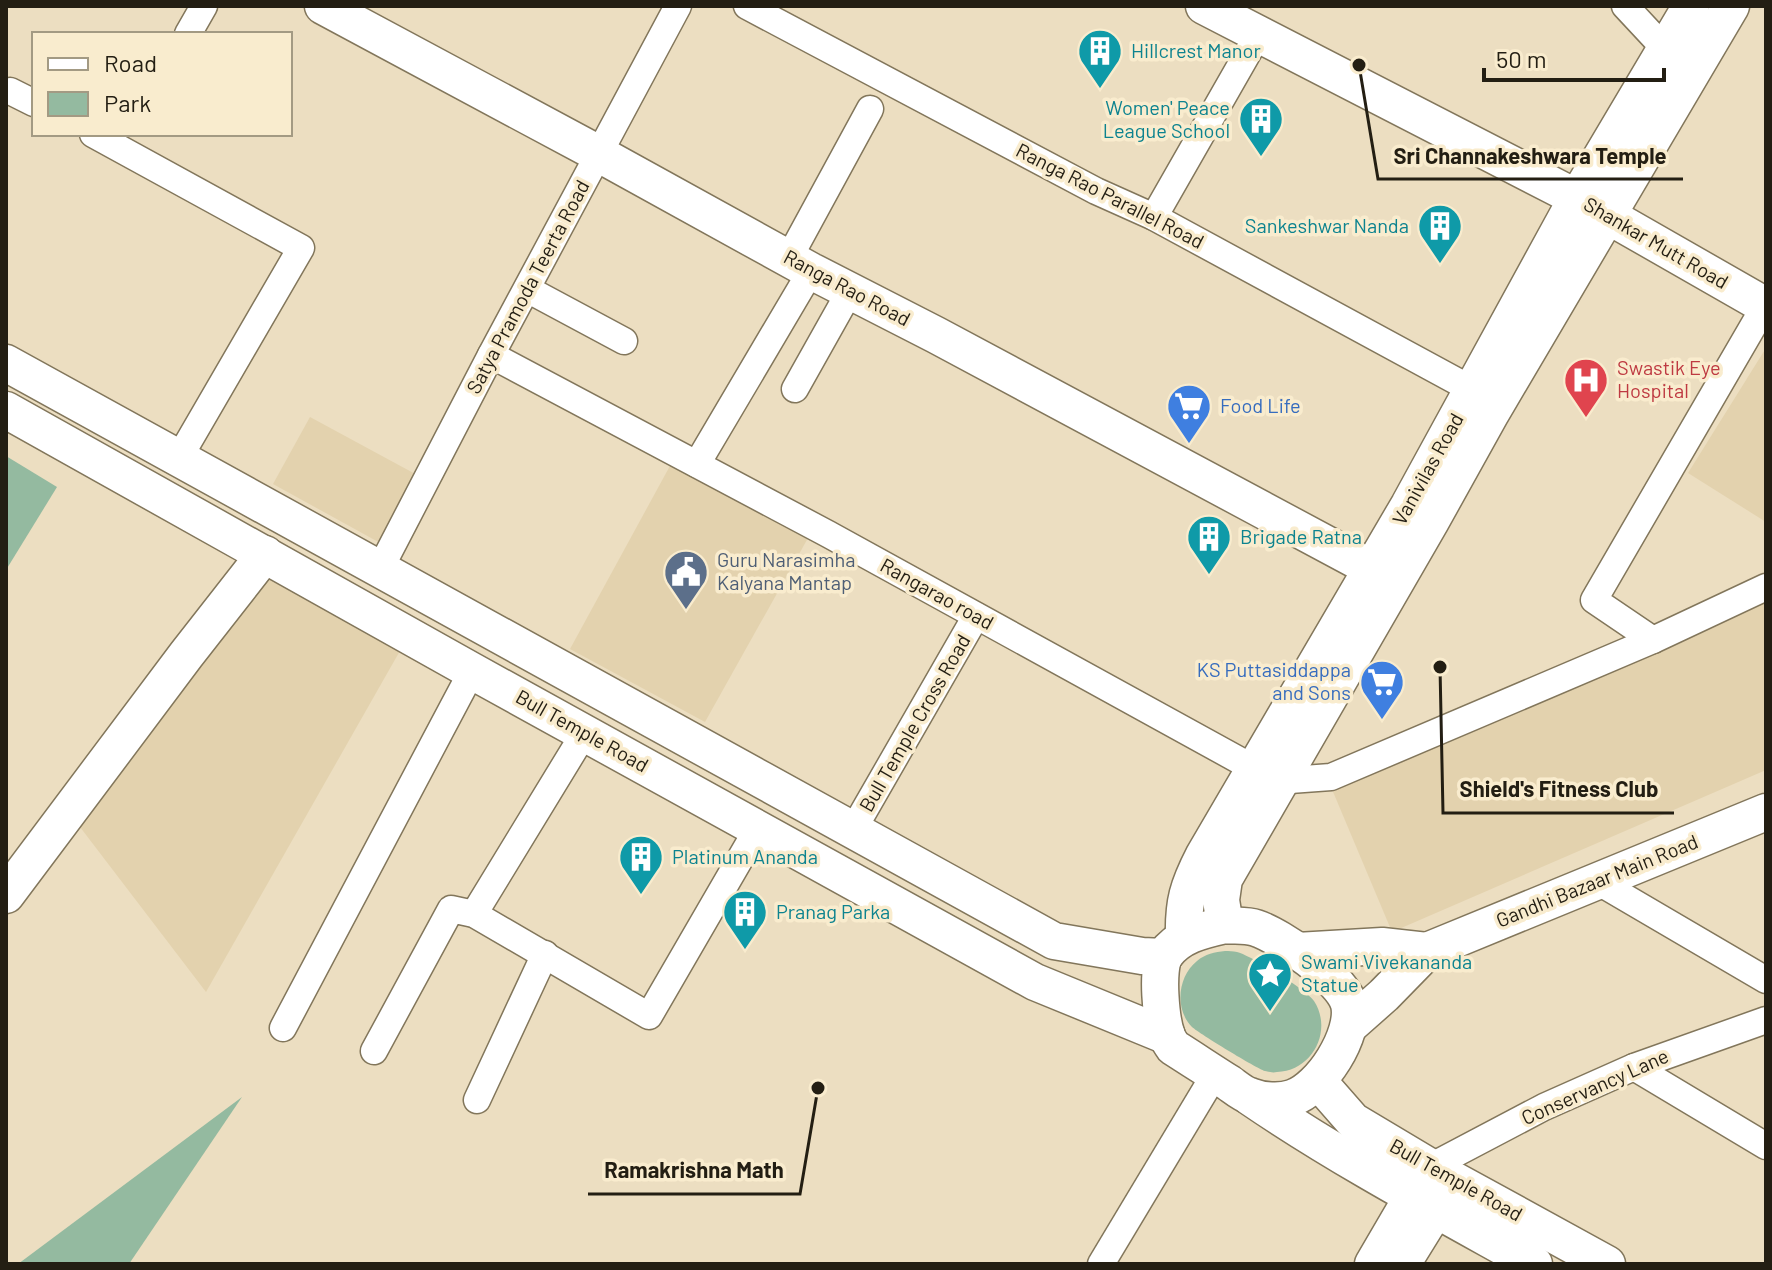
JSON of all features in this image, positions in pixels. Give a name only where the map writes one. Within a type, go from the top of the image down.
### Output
[{"type":"main road","name":"Shankar Mutt Road","points":[[1204,6],[1593,207],[1766,305]]},
{"type":"main road","name":"Vanivilas Road","points":[[1174,947],[1187,892],[1204,855],[1268,774],[1431,521],[1491,413],[1593,207],[1666,50],[1691,6]]},
{"type":"main road","name":"Vanivilas Road","points":[[1268,774],[1371,568],[1409,505],[1471,389],[1731,6]]},
{"type":"main road","name":"Ranga Rao Road","points":[[346,11],[800,265],[1371,568]]},
{"type":"main road","points":[[6,363],[1054,941],[1142,956],[1174,947],[1202,930],[1225,925],[1255,928],[1297,951],[1324,972],[1348,1003],[1349,1026],[1338,1054],[1318,1081],[1293,1098],[1269,1100],[1249,1096],[1173,1047],[1167,1036],[1160,1002],[1160,978],[1174,947]]},
{"type":"main road","name":"Bull Temple Road","points":[[6,410],[1035,982],[1167,1036]]},
{"type":"main road","points":[[6,895],[265,554]]},
{"type":"main road","points":[[1225,925],[1221,900],[1224,879],[1268,774]]},
{"type":"main road","name":"Gandhi Bazaar Main Road","points":[[1427,951],[1766,812]]},
{"type":"main road","points":[[1297,951],[1382,946],[1427,951]]},
{"type":"main road","points":[[1349,1026],[1427,951]]},
{"type":"main road","name":"Bull Temple Road","points":[[1318,1081],[1353,1121],[1433,1188],[1534,1264]]},
{"type":"main road","name":"Bull Temple Road","points":[[1249,1096],[1281,1118],[1607,1264]]},
{"type":"main road","points":[[1373,1264],[1433,1188]]},
{"type":"main road","points":[[1402,1264],[1433,1188]]},
{"type":"street","points":[[189,32],[204,6]]},
{"type":"street","name":"Satya Pramoda Teerta Road","points":[[380,569],[678,6]]},
{"type":"street","name":"Ranga Rao Parallel Road","points":[[747,6],[1096,191],[1154,217],[1471,389]]},
{"type":"street","points":[[1625,6],[1666,50]]},
{"type":"street","points":[[1154,217],[1258,35]]},
{"type":"street","points":[[10,91],[32,102]]},
{"type":"street","points":[[697,464],[800,265],[870,109]]},
{"type":"street","points":[[102,136],[128,142],[301,248],[179,458]]},
{"type":"street","points":[[527,289],[624,341]]},
{"type":"street","points":[[795,389],[850,291]]},
{"type":"street","points":[[1653,640],[1594,600],[1766,305]]},
{"type":"street","name":"Rangarao road","points":[[491,355],[1268,774]]},
{"type":"street","points":[[1268,774],[1290,780],[1331,777],[1653,640],[1766,587]]},
{"type":"street","name":"Bull Temple Cross Road","points":[[853,830],[976,616]]},
{"type":"street","points":[[283,1028],[472,671]]},
{"type":"street","points":[[474,914],[585,732]]},
{"type":"street","points":[[374,1051],[451,909],[474,914],[649,1016],[758,828]]},
{"type":"street","points":[[1597,881],[1766,980]]},
{"type":"street","points":[[477,1100],[545,954]]},
{"type":"street","name":"Conservancy Lane","points":[[1433,1188],[1544,1107],[1634,1067],[1766,1020]]},
{"type":"street","points":[[1634,1067],[1766,1146]]},
{"type":"street","points":[[1101,1264],[1215,1074]]},
{"type":"shaded area","points":[[1766,348],[1766,522],[1688,473]]},
{"type":"shaded area","points":[[310,417],[419,476],[382,544],[273,484]]},
{"type":"shaded area","points":[[671,464],[808,538],[705,722],[570,649]]},
{"type":"shaded area","points":[[275,567],[405,642],[206,992],[80,827]]},
{"type":"shaded area","points":[[1766,600],[1766,770],[1392,932],[1331,787]]},
{"type":"green space","points":[[6,456],[57,487],[6,570]]},
{"type":"green space","points":[[1225,951],[1237,952],[1265,966],[1314,1001],[1319,1012],[1320,1036],[1310,1057],[1301,1065],[1290,1070],[1265,1071],[1240,1058],[1186,1020],[1181,993],[1186,975],[1200,959]]},
{"type":"green space","points":[[242,1097],[129,1264],[18,1264]]},
{"type":"place","name":"Sri Channakeshwara Temple","points":[[1359,65]]},
{"type":"place","name":"Hillcrest Manor","points":[[1100,90]]},
{"type":"place","name":"Women' Peace League School","points":[[1261,158]]},
{"type":"place","name":"Sankeshwar Nanda","points":[[1440,265]]},
{"type":"place","name":"Swastik Eye Hospital","points":[[1586,419]]},
{"type":"place","name":"Food Life","points":[[1189,445]]},
{"type":"place","name":"Brigade Ratna","points":[[1209,576]]},
{"type":"place","name":"Guru Narasimha Kalyana Mantap","points":[[686,611]]},
{"type":"place","name":"Shield's Fitness Club","points":[[1440,667]]},
{"type":"place","name":"KS Puttasiddappa and Sons","points":[[1382,721]]},
{"type":"place","name":"Platinum Ananda","points":[[641,896]]},
{"type":"place","name":"Pranag Parka","points":[[745,951]]},
{"type":"place","name":"Swami Vivekananda Statue","points":[[1270,1013]]},
{"type":"place","name":"Ramakrishna Math","points":[[818,1088]]}]
